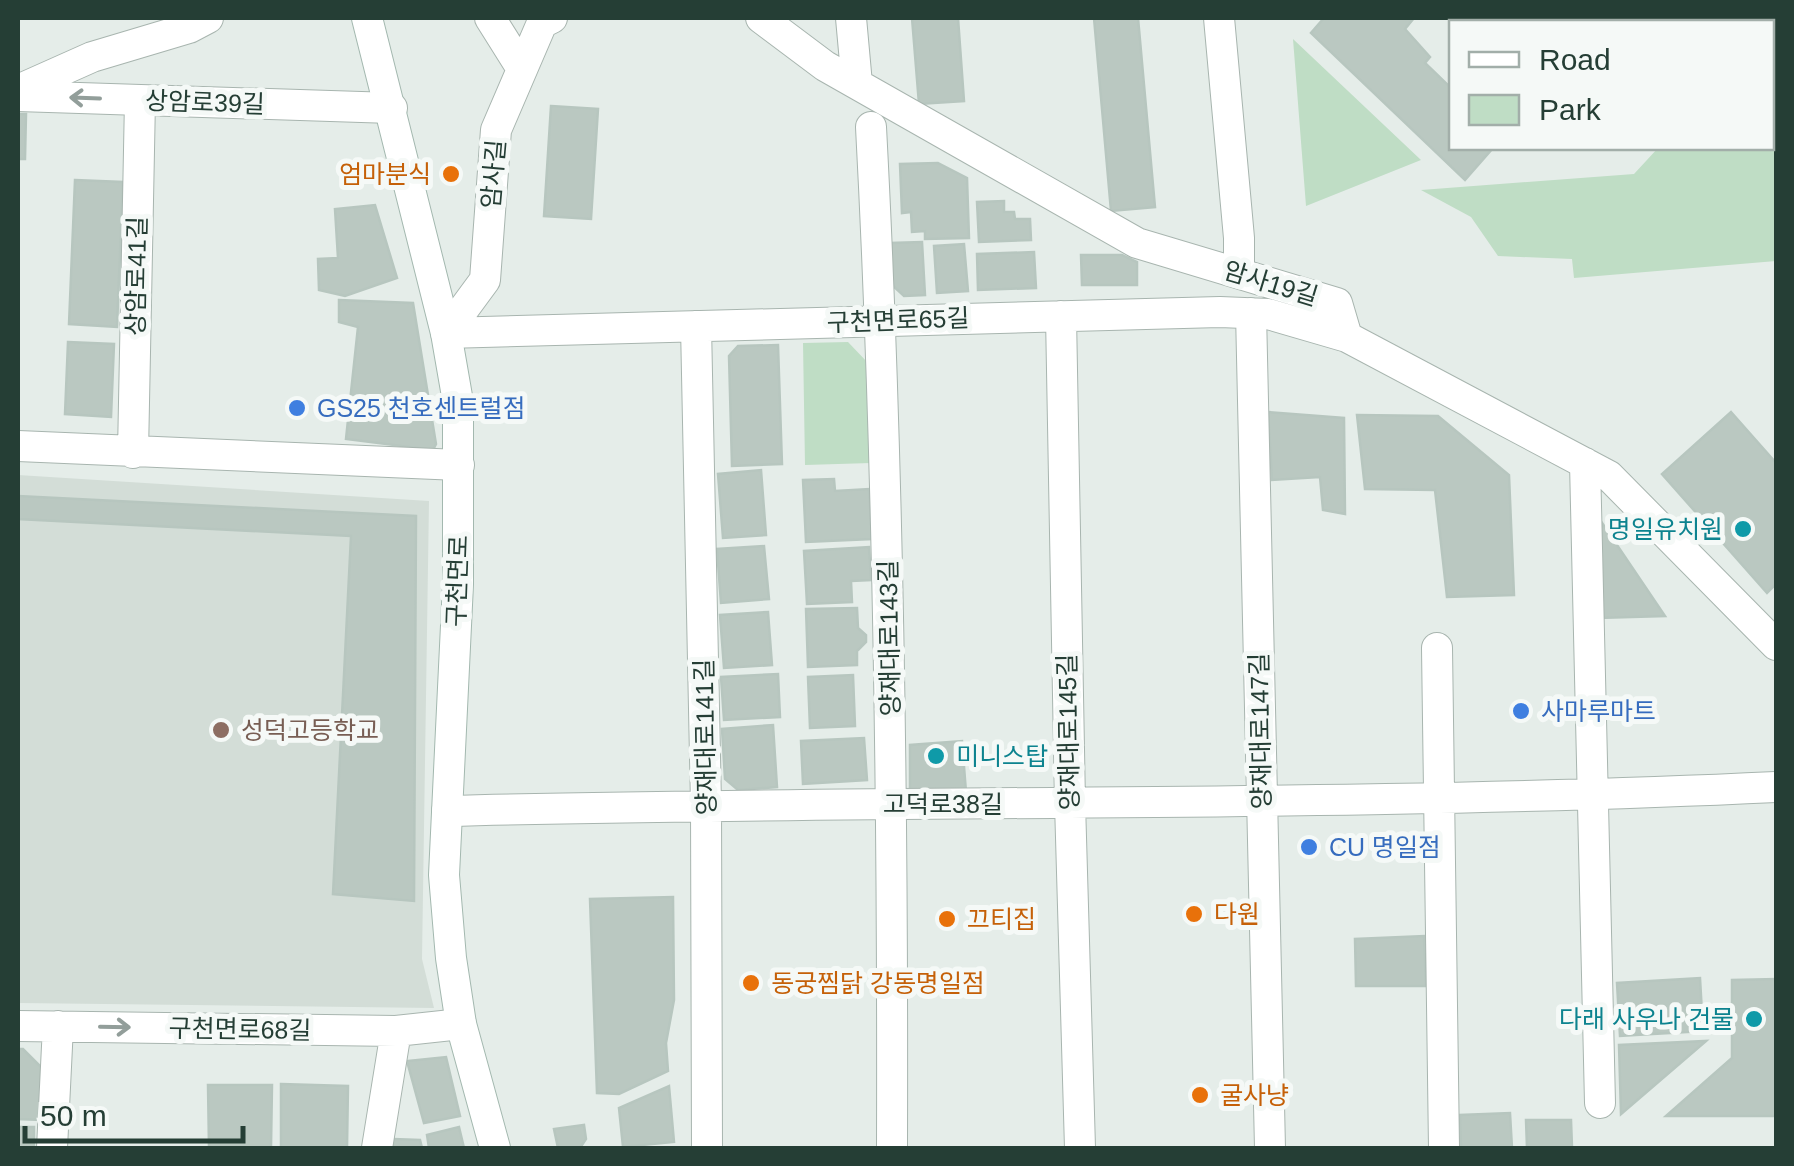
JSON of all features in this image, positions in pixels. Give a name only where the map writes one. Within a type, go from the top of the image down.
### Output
[{"type":"street","points":[[18,93],[92,57],[189,28],[208,18]]},
{"type":"street","name":"구천면로","points":[[367,18],[446,332],[458,402],[458,584],[444,875],[461,1024],[495,1148]]},
{"type":"street","points":[[490,18],[522,69]]},
{"type":"street","name":"암사길","points":[[446,332],[485,280],[496,130],[542,23],[552,18]]},
{"type":"street","name":"암사19길","points":[[761,18],[825,66],[1137,244],[1337,304],[1347,337],[1609,476],[1776,645]]},
{"type":"street","points":[[851,18],[857,84]]},
{"type":"street","points":[[1219,18],[1239,272]]},
{"type":"street","name":"상암로39길","points":[[18,93],[392,108]]},
{"type":"street","name":"상암로41길","points":[[133,452],[140,100]]},
{"type":"street","name":"양재대로143길","points":[[871,127],[882,321],[892,804],[892,1148]]},
{"type":"street","name":"구천면로65길","points":[[446,332],[1251,313],[1268,314],[1347,337]]},
{"type":"street","name":"양재대로147길","points":[[1251,313],[1270,1148]]},
{"type":"street","name":"양재대로145길","points":[[1061,316],[1080,1148]]},
{"type":"street","name":"양재대로141길","points":[[696,326],[706,804],[707,1148]]},
{"type":"street","points":[[18,446],[459,465]]},
{"type":"street","points":[[1585,463],[1600,1104]]},
{"type":"street","points":[[1437,648],[1444,1148]]},
{"type":"street","name":"고덕로38길","points":[[446,811],[706,804],[1592,795],[1776,787]]},
{"type":"street","name":"구천면로68길","points":[[18,1026],[396,1031],[461,1024]]},
{"type":"street","points":[[52,1148],[58,1026]]},
{"type":"street","points":[[377,1148],[396,1031]]},
{"type":"shaded area","name":"성덕고등학교","points":[[18,475],[429,501],[422,959],[434,1008],[18,1003]]},
{"type":"green space","points":[[1773,20],[1776,261],[1574,278],[1572,259],[1498,256],[1471,217],[1421,190],[1634,174],[1656,150],[1774,150]]},
{"type":"green space","points":[[1293,39],[1421,160],[1306,206]]},
{"type":"green space","points":[[848,342],[869,364],[871,463],[805,465],[803,343]]},
{"type":"building","points":[[912,18],[958,18],[964,101],[919,104]]},
{"type":"building","points":[[1094,18],[1138,18],[1155,207],[1111,211]]},
{"type":"building","points":[[1324,18],[1414,18],[1405,29],[1430,57],[1425,63],[1449,86],[1449,150],[1491,150],[1465,180],[1311,33]]},
{"type":"building","points":[[1641,18],[1723,18],[1720,20]]},
{"type":"building","points":[[551,106],[598,109],[591,219],[544,216]]},
{"type":"building","points":[[18,114],[26,114],[25,159],[18,159]]},
{"type":"building","points":[[938,163],[967,178],[969,238],[925,239],[925,231],[912,232],[911,212],[902,213],[900,164]]},
{"type":"building","points":[[75,180],[123,182],[117,327],[69,324]]},
{"type":"building","points":[[1004,201],[1004,212],[1014,212],[1015,219],[1030,219],[1031,240],[979,242],[977,202]]},
{"type":"building","points":[[375,205],[397,278],[345,296],[319,290],[318,259],[338,258],[335,209]]},
{"type":"building","points":[[922,242],[925,295],[904,296],[892,285],[890,243]]},
{"type":"building","points":[[964,244],[968,291],[937,293],[934,246]]},
{"type":"building","points":[[1034,252],[1036,288],[978,290],[977,254]]},
{"type":"building","points":[[1081,255],[1122,255],[1137,262],[1137,285],[1082,285]]},
{"type":"building","points":[[339,300],[413,303],[436,444],[433,450],[346,439],[358,327],[339,322]]},
{"type":"building","points":[[68,342],[114,344],[111,417],[65,414]]},
{"type":"building","points":[[778,345],[782,464],[732,466],[729,356],[738,346]]},
{"type":"building","points":[[1268,412],[1344,418],[1345,514],[1323,510],[1320,477],[1272,480]]},
{"type":"building","name":"명일유치원","points":[[1731,412],[1776,463],[1776,584],[1767,593],[1662,474]]},
{"type":"building","points":[[1357,415],[1438,416],[1509,475],[1514,595],[1447,597],[1435,490],[1365,489]]},
{"type":"building","points":[[761,470],[766,535],[723,538],[718,474]]},
{"type":"building","points":[[834,479],[835,491],[869,489],[872,539],[806,542],[803,480]]},
{"type":"building","points":[[18,496],[416,516],[414,901],[333,894],[351,536],[18,519]]},
{"type":"building","points":[[1596,514],[1665,616],[1598,618]]},
{"type":"building","points":[[764,546],[769,599],[721,603],[717,549]]},
{"type":"building","points":[[869,547],[871,580],[851,581],[852,602],[807,604],[804,551]]},
{"type":"building","points":[[857,608],[858,628],[866,635],[866,642],[857,651],[857,665],[808,667],[806,609]]},
{"type":"building","points":[[768,612],[772,665],[724,668],[720,615]]},
{"type":"building","points":[[778,674],[780,717],[724,720],[721,677]]},
{"type":"building","points":[[853,675],[855,726],[810,728],[808,677]]},
{"type":"building","points":[[773,725],[777,787],[738,790],[725,779],[722,729]]},
{"type":"building","points":[[864,738],[867,780],[803,784],[801,741]]},
{"type":"building","name":"미니스탑","points":[[962,741],[966,792],[910,789],[910,745]]},
{"type":"building","points":[[673,897],[674,1000],[666,1043],[668,1071],[619,1094],[597,1093],[590,899]]},
{"type":"building","points":[[1424,936],[1426,986],[1356,986],[1355,939]]},
{"type":"building","points":[[1700,978],[1703,1031],[1620,1036],[1617,983]]},
{"type":"building","name":"다래 사우나 건물","points":[[1776,979],[1776,1116],[1666,1116],[1732,1058],[1732,980]]},
{"type":"building","points":[[1706,1041],[1621,1114],[1619,1045]]},
{"type":"building","points":[[18,1049],[23,1049],[41,1067],[41,1120],[18,1119]]},
{"type":"building","points":[[446,1057],[460,1116],[424,1123],[407,1061]]},
{"type":"building","points":[[281,1084],[348,1086],[347,1148],[281,1148]]},
{"type":"building","points":[[208,1085],[272,1085],[271,1148],[209,1148]]},
{"type":"building","points":[[669,1086],[674,1142],[623,1147],[619,1108]]},
{"type":"building","points":[[1510,1113],[1512,1148],[1461,1148],[1460,1115]]},
{"type":"building","points":[[1526,1120],[1571,1120],[1572,1147],[1527,1148]]},
{"type":"building","points":[[584,1125],[586,1139],[580,1148],[558,1148],[554,1129]]},
{"type":"building","points":[[18,1127],[34,1127],[34,1148],[18,1148]]},
{"type":"building","points":[[459,1127],[464,1148],[429,1148],[427,1135]]},
{"type":"building","points":[[393,1139],[420,1140],[422,1148],[393,1148]]},
{"type":"place","name":"엄마분식","points":[[451,174]]},
{"type":"place","name":"GS25 천호센트럴점","points":[[297,408]]},
{"type":"place","name":"명일유치원","points":[[1743,529]]},
{"type":"place","name":"사마루마트","points":[[1521,711]]},
{"type":"place","name":"성덕고등학교","points":[[221,730]]},
{"type":"place","name":"미니스탑","points":[[936,756]]},
{"type":"place","name":"CU 명일점","points":[[1309,847]]},
{"type":"place","name":"다원","points":[[1194,914]]},
{"type":"place","name":"끄티집","points":[[947,919]]},
{"type":"place","name":"동궁찜닭 강동명일점","points":[[751,983]]},
{"type":"place","name":"다래 사우나 건물","points":[[1754,1019]]},
{"type":"place","name":"굴사냥","points":[[1200,1095]]}]
